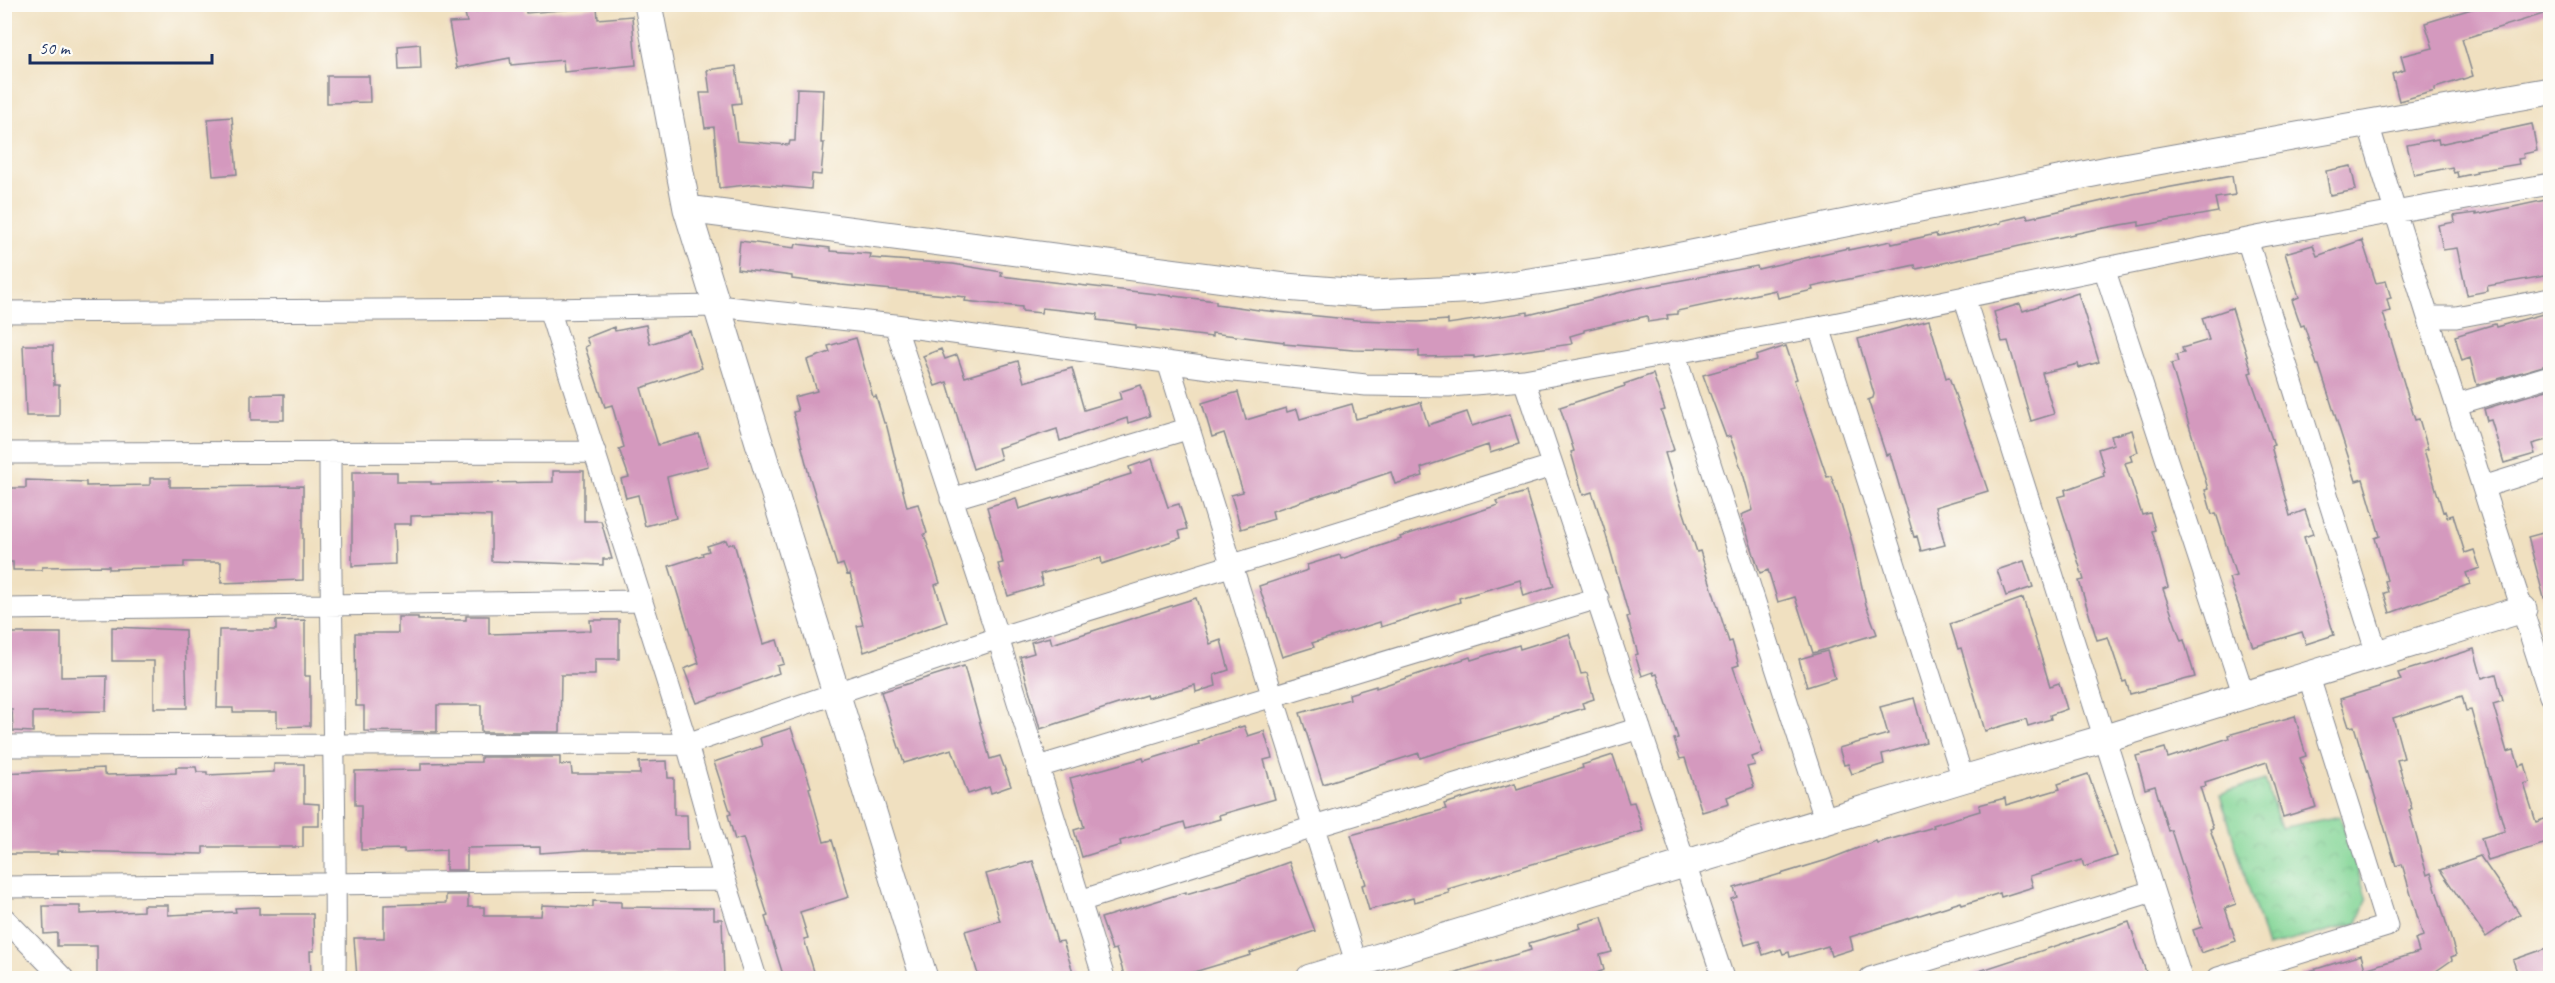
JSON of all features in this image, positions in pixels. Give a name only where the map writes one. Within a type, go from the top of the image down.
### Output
[{"type":"street","points":[[648,4],[687,209],[924,978]]},
{"type":"street","points":[[687,209],[1285,287],[1373,294],[1483,289],[1617,268],[2107,170],[2550,91]]},
{"type":"street","points":[[2368,124],[2550,696]]},
{"type":"street","points":[[4,312],[717,306],[895,325],[1366,386],[1449,387],[1524,380],[1819,327],[2247,239],[2550,184]]},
{"type":"street","points":[[2247,239],[2377,654]]},
{"type":"street","points":[[2104,268],[2244,696]]},
{"type":"street","points":[[1964,297],[2181,978]]},
{"type":"street","points":[[2428,317],[2456,317],[2550,299]]},
{"type":"street","points":[[549,309],[687,744],[725,880],[756,978]]},
{"type":"street","points":[[895,325],[998,638],[1104,978]]},
{"type":"street","points":[[1819,327],[1963,779]]},
{"type":"street","points":[[1674,352],[1826,822]]},
{"type":"street","points":[[1168,362],[1187,429],[1233,566],[1359,972]]},
{"type":"street","points":[[2457,404],[2550,376]]},
{"type":"street","points":[[1524,380],[1723,978]]},
{"type":"street","points":[[951,500],[1187,429]]},
{"type":"street","points":[[330,452],[330,605],[336,884],[335,978]]},
{"type":"street","points":[[4,453],[594,452]]},
{"type":"street","points":[[4,746],[687,744],[998,638],[1552,466]]},
{"type":"street","points":[[2483,487],[2550,466]]},
{"type":"street","points":[[1038,766],[1598,598]]},
{"type":"street","points":[[4,609],[642,601]]},
{"type":"street","points":[[1310,978],[1359,972],[1684,866],[2523,609]]},
{"type":"street","points":[[2218,978],[2387,926],[2308,674]]},
{"type":"street","points":[[1080,901],[1314,826],[1640,728]]},
{"type":"street","points":[[4,887],[725,880]]},
{"type":"street","points":[[1870,978],[2153,891]]},
{"type":"street","points":[[4,918],[63,978]]},
{"type":"green space","points":[[2265,780],[2281,828],[2340,816],[2367,900],[2358,923],[2267,947],[2220,794]]},
{"type":"building","points":[[2488,4],[2550,4],[2550,12],[2462,39],[2473,76],[2435,88],[2435,91],[2399,101],[2392,74],[2405,70],[2401,56],[2433,48],[2425,23]]},
{"type":"building","points":[[525,5],[526,13],[597,7],[598,19],[632,16],[636,65],[564,72],[563,60],[511,65],[510,58],[457,68],[449,23],[467,22],[465,13]]},
{"type":"building","points":[[420,44],[421,69],[399,70],[398,46]]},
{"type":"building","points":[[736,66],[741,103],[732,104],[737,141],[789,145],[790,141],[795,141],[797,88],[823,89],[821,143],[824,143],[821,175],[812,174],[811,189],[755,184],[719,188],[714,127],[705,128],[700,93],[710,93],[707,70]]},
{"type":"building","points":[[327,76],[369,76],[370,102],[327,103]]},
{"type":"building","points":[[232,117],[237,174],[213,176],[208,119]]},
{"type":"building","points":[[2532,124],[2537,151],[2523,154],[2524,158],[2518,159],[2519,164],[2476,171],[2477,173],[2458,177],[2452,167],[2414,175],[2407,145],[2438,139],[2439,144]]},
{"type":"building","points":[[2351,166],[2356,190],[2330,195],[2326,171]]},
{"type":"building","points":[[2232,176],[2235,195],[2215,198],[2218,212],[2139,226],[2139,222],[2092,230],[1916,269],[1915,265],[1812,287],[1813,290],[1778,298],[1776,290],[1677,311],[1677,314],[1667,315],[1668,319],[1648,322],[1647,316],[1584,330],[1584,332],[1570,336],[1572,344],[1474,358],[1474,356],[1419,357],[1419,351],[1353,350],[1284,344],[1284,342],[1212,333],[1212,337],[1136,328],[1136,325],[1097,320],[1098,314],[1042,308],[1041,313],[1022,311],[1022,307],[965,301],[966,297],[841,285],[737,269],[740,241],[795,248],[796,244],[830,248],[830,251],[871,254],[870,258],[953,264],[1002,272],[1001,276],[1216,301],[1216,304],[1259,310],[1357,320],[1418,322],[1448,320],[1448,324],[1528,312],[1528,315],[1634,289],[1757,266],[1758,269],[1848,248],[1848,250],[1891,241],[1892,244],[1936,234],[1937,237],[2027,215],[2028,218],[2133,194]]},
{"type":"building","points":[[2550,199],[2550,233],[2545,234],[2550,275],[2487,286],[2488,291],[2467,295],[2457,248],[2443,250],[2438,225],[2455,222],[2454,216],[2476,213],[2476,215]]},
{"type":"building","points":[[2362,240],[2376,283],[2386,281],[2391,298],[2387,299],[2390,311],[2383,313],[2415,420],[2419,419],[2428,449],[2424,450],[2443,512],[2445,511],[2447,517],[2453,515],[2465,553],[2474,550],[2480,568],[2466,573],[2470,584],[2390,613],[2384,593],[2388,592],[2385,581],[2387,580],[2375,538],[2380,536],[2363,479],[2356,481],[2319,365],[2317,365],[2304,325],[2301,326],[2292,300],[2299,297],[2285,253],[2313,245],[2317,256]]},
{"type":"building","points":[[2078,293],[2099,362],[2079,368],[2078,364],[2042,373],[2054,414],[2031,421],[2008,341],[2002,342],[1994,312],[2020,304],[2023,311]]},
{"type":"building","points":[[2232,308],[2252,372],[2249,373],[2274,445],[2271,446],[2290,516],[2305,510],[2313,534],[2304,537],[2334,635],[2306,644],[2302,632],[2253,647],[2229,578],[2236,576],[2216,513],[2212,514],[2205,490],[2208,489],[2171,364],[2178,362],[2176,355],[2184,353],[2182,348],[2209,340],[2202,318]]},
{"type":"building","points":[[2550,312],[2550,364],[2477,385],[2470,358],[2462,361],[2455,336],[2495,324],[2496,327]]},
{"type":"building","points":[[1929,320],[1946,378],[1949,377],[1988,491],[1935,507],[1945,545],[1921,551],[1917,536],[1914,537],[1890,454],[1886,455],[1868,400],[1873,398],[1874,394],[1858,339]]},
{"type":"building","points":[[646,325],[650,344],[690,331],[702,368],[641,388],[658,445],[699,434],[708,466],[667,477],[676,518],[645,526],[638,495],[626,498],[621,479],[629,477],[619,449],[624,447],[612,405],[605,407],[585,347],[589,345],[586,338],[614,327],[615,331]]},
{"type":"building","points":[[856,338],[873,397],[876,396],[884,423],[886,423],[907,507],[918,504],[927,533],[924,534],[940,583],[935,585],[947,622],[864,652],[857,626],[863,625],[850,574],[847,575],[843,564],[837,566],[809,475],[793,412],[798,411],[794,397],[817,391],[807,360],[830,352],[828,346]]},
{"type":"building","points":[[23,345],[53,345],[54,385],[59,385],[59,416],[26,416]]},
{"type":"building","points":[[1786,346],[1797,379],[1794,380],[1827,477],[1831,476],[1838,495],[1852,542],[1866,605],[1877,634],[1813,653],[1795,597],[1778,602],[1768,570],[1760,573],[1741,515],[1753,510],[1744,477],[1730,436],[1726,437],[1703,375],[1757,360],[1756,356]]},
{"type":"building","points":[[941,349],[945,359],[957,355],[965,377],[1018,361],[1024,382],[1072,368],[1084,410],[1121,399],[1119,392],[1141,385],[1150,416],[1128,423],[1127,418],[1060,441],[1057,429],[998,448],[1001,459],[973,469],[947,382],[935,386],[923,356]]},
{"type":"building","points":[[1653,374],[1665,410],[1661,411],[1674,450],[1665,453],[1729,642],[1732,641],[1739,665],[1733,667],[1763,753],[1752,757],[1755,765],[1747,767],[1754,787],[1727,797],[1729,804],[1702,812],[1685,758],[1680,759],[1674,739],[1678,738],[1657,674],[1654,675],[1653,672],[1642,676],[1635,655],[1638,654],[1627,617],[1629,616],[1604,528],[1592,492],[1583,495],[1571,452],[1574,451],[1560,407],[1625,386],[1624,384]]},
{"type":"building","points":[[2550,389],[2550,439],[2532,444],[2535,454],[2504,463],[2491,420],[2487,421],[2484,409]]},
{"type":"building","points":[[1238,392],[1246,420],[1286,408],[1287,412],[1297,409],[1300,419],[1352,404],[1356,419],[1421,402],[1428,425],[1467,412],[1472,426],[1510,414],[1519,444],[1490,453],[1488,445],[1421,468],[1423,476],[1395,484],[1391,472],[1272,511],[1274,519],[1241,529],[1231,495],[1243,492],[1224,433],[1212,437],[1202,403]]},
{"type":"building","points":[[284,394],[284,420],[251,420],[251,395]]},
{"type":"building","points":[[2132,430],[2138,452],[2130,455],[2132,461],[2125,463],[2142,515],[2150,513],[2155,530],[2152,531],[2168,587],[2163,589],[2181,641],[2184,640],[2195,677],[2130,694],[2126,681],[2123,682],[2108,637],[2097,640],[2079,581],[2084,580],[2058,497],[2066,495],[2065,490],[2104,476],[2105,472],[2098,449],[2114,444],[2111,436]]},
{"type":"building","points":[[1152,459],[1168,507],[1179,504],[1187,529],[1179,531],[1181,538],[1102,564],[1101,558],[1040,574],[1043,585],[1008,596],[998,564],[1003,563],[987,507],[1016,498],[1019,509],[1131,474],[1129,467]]},
{"type":"building","points":[[553,471],[584,471],[584,521],[601,521],[612,559],[603,559],[603,565],[491,561],[491,516],[451,515],[411,516],[411,524],[394,524],[395,564],[352,566],[352,472],[397,472],[397,482],[431,482],[431,484],[553,482]]},
{"type":"building","points":[[150,478],[170,478],[170,487],[303,486],[303,580],[221,583],[221,562],[184,562],[184,567],[109,569],[109,566],[42,567],[42,570],[13,570],[13,562],[4,562],[4,488],[26,488],[26,480],[86,482],[86,486],[150,485]]},
{"type":"building","points":[[1526,492],[1554,586],[1524,596],[1520,580],[1459,598],[1460,602],[1381,627],[1380,622],[1312,643],[1314,647],[1282,657],[1259,586],[1308,570],[1307,565],[1340,555],[1341,559],[1401,539],[1400,537],[1498,505],[1496,501]]},
{"type":"building","points":[[2550,531],[2550,597],[2544,598],[2528,537]]},
{"type":"building","points":[[726,540],[728,545],[734,543],[763,644],[777,640],[784,664],[777,666],[779,673],[697,703],[684,669],[699,663],[669,566],[703,555],[702,553],[709,551],[707,546]]},
{"type":"building","points":[[2024,561],[2033,587],[2006,596],[1997,570]]},
{"type":"building","points":[[1196,598],[1210,644],[1221,640],[1229,670],[1214,675],[1216,686],[1196,692],[1195,685],[1147,698],[1146,695],[1040,729],[1020,657],[1034,653],[1031,642],[1050,637],[1052,644]]},
{"type":"building","points":[[2023,598],[2050,686],[2059,683],[2067,709],[2050,715],[2051,719],[2028,726],[2026,719],[1985,731],[1961,648],[1958,649],[1950,624]]},
{"type":"building","points":[[466,616],[489,616],[489,634],[591,631],[590,620],[619,620],[619,659],[595,659],[595,675],[561,675],[560,732],[481,732],[481,705],[437,705],[437,732],[364,731],[364,706],[356,706],[355,633],[398,633],[398,617],[418,617],[418,620],[466,620]]},
{"type":"building","points":[[305,620],[305,676],[310,676],[310,726],[277,727],[277,712],[233,712],[233,708],[217,708],[219,630],[276,630],[276,621]]},
{"type":"building","points":[[112,627],[185,630],[187,708],[154,708],[154,661],[112,661]]},
{"type":"building","points":[[4,633],[61,633],[61,677],[107,676],[106,711],[33,712],[33,732],[13,731],[12,709],[4,709]]},
{"type":"building","points":[[1569,634],[1581,674],[1587,673],[1594,699],[1582,703],[1584,708],[1420,758],[1419,753],[1323,784],[1300,713],[1350,699],[1349,694],[1376,686],[1376,688],[1470,657],[1471,660],[1519,645],[1520,649]]},
{"type":"building","points":[[2474,649],[2482,678],[2496,674],[2503,701],[2493,704],[2507,752],[2514,750],[2519,766],[2525,764],[2530,782],[2524,784],[2536,822],[2550,817],[2550,842],[2488,861],[2481,838],[2505,831],[2471,710],[2466,711],[2462,696],[2393,718],[2404,758],[2397,760],[2412,809],[2409,810],[2427,875],[2431,873],[2456,955],[2426,978],[2301,978],[2300,974],[2361,955],[2365,969],[2419,952],[2415,939],[2423,936],[2402,864],[2396,866],[2354,726],[2349,727],[2340,699],[2401,680],[2398,673]]},
{"type":"building","points":[[1827,651],[1835,678],[1807,687],[1799,659]]},
{"type":"building","points":[[964,666],[990,759],[1000,756],[1011,786],[991,793],[989,787],[968,794],[952,749],[904,763],[881,692]]},
{"type":"building","points":[[1914,698],[1926,742],[1882,754],[1884,764],[1852,774],[1848,764],[1844,765],[1839,748],[1888,734],[1880,707]]},
{"type":"building","points":[[2295,716],[2306,756],[2300,758],[2316,807],[2283,817],[2267,762],[2205,782],[2206,786],[2200,787],[2213,828],[2210,829],[2236,904],[2225,908],[2236,941],[2201,953],[2193,930],[2202,927],[2171,830],[2168,831],[2155,786],[2145,789],[2136,756],[2165,748],[2168,758],[2229,738],[2228,735]]},
{"type":"building","points":[[1244,726],[1248,736],[1264,731],[1272,758],[1264,760],[1275,799],[1219,815],[1220,819],[1186,829],[1184,822],[1120,841],[1121,845],[1082,857],[1074,830],[1084,827],[1070,778],[1143,758],[1144,761],[1199,744],[1198,742],[1211,736]]},
{"type":"building","points":[[791,728],[811,787],[809,788],[824,842],[832,840],[849,897],[800,912],[808,938],[804,939],[816,978],[784,978],[765,917],[768,916],[743,838],[735,840],[728,815],[731,814],[714,762],[762,746],[760,738]]},
{"type":"building","points":[[1613,755],[1629,803],[1634,802],[1643,831],[1448,889],[1449,893],[1414,902],[1413,898],[1369,910],[1362,885],[1366,884],[1351,835],[1446,809],[1444,804],[1515,783],[1517,789],[1583,768],[1582,765]]},
{"type":"building","points":[[481,757],[560,757],[560,765],[571,764],[572,774],[640,774],[639,762],[667,761],[668,778],[674,778],[674,815],[687,815],[688,850],[584,850],[540,853],[540,847],[467,848],[467,870],[446,870],[446,850],[404,852],[404,849],[361,850],[361,805],[355,805],[355,771],[421,770],[421,763],[481,762]]},
{"type":"building","points":[[274,764],[304,764],[304,803],[319,804],[319,826],[303,826],[303,847],[203,847],[203,854],[57,851],[57,854],[4,854],[4,773],[104,768],[104,774],[108,775],[176,773],[176,767],[196,767],[197,772],[207,772],[207,775],[274,772]]},
{"type":"building","points":[[2088,774],[2117,856],[2084,867],[2082,860],[2030,876],[2033,887],[2001,897],[2000,893],[1962,905],[1961,902],[1850,937],[1853,949],[1831,956],[1828,946],[1790,957],[1789,952],[1783,954],[1781,949],[1763,955],[1759,941],[1745,945],[1731,899],[1737,897],[1734,888],[1827,860],[1876,841],[1877,843],[1934,827],[1933,825],[1980,811],[1979,805],[2005,798],[2006,805],[2060,789],[2058,784]]},
{"type":"building","points":[[2480,856],[2520,914],[2486,937],[2440,870]]},
{"type":"building","points":[[1033,861],[1057,942],[1063,941],[1075,978],[979,978],[965,931],[1000,921],[986,874]]},
{"type":"building","points":[[1289,862],[1315,931],[1250,953],[1251,955],[1174,978],[1125,978],[1116,949],[1112,950],[1101,918],[1256,874]]},
{"type":"building","points":[[446,895],[468,895],[468,907],[484,907],[484,916],[541,916],[542,905],[593,907],[593,901],[621,902],[621,907],[714,908],[714,919],[722,919],[724,978],[357,978],[354,938],[384,938],[384,905],[446,903]]},
{"type":"building","points":[[143,905],[168,905],[168,915],[236,912],[235,908],[259,907],[259,914],[313,914],[314,951],[310,951],[311,978],[97,978],[97,946],[57,946],[57,933],[44,934],[43,906],[80,906],[80,914],[143,911]]},
{"type":"building","points":[[1602,917],[1612,952],[1600,955],[1604,970],[1592,975],[1581,978],[1454,978],[1453,973],[1531,950],[1529,943],[1581,928],[1579,924]]},
{"type":"building","points":[[2129,922],[2148,978],[1970,978],[1970,974]]},
{"type":"building","points":[[2550,947],[2550,978],[2519,978],[2513,960]]}]
